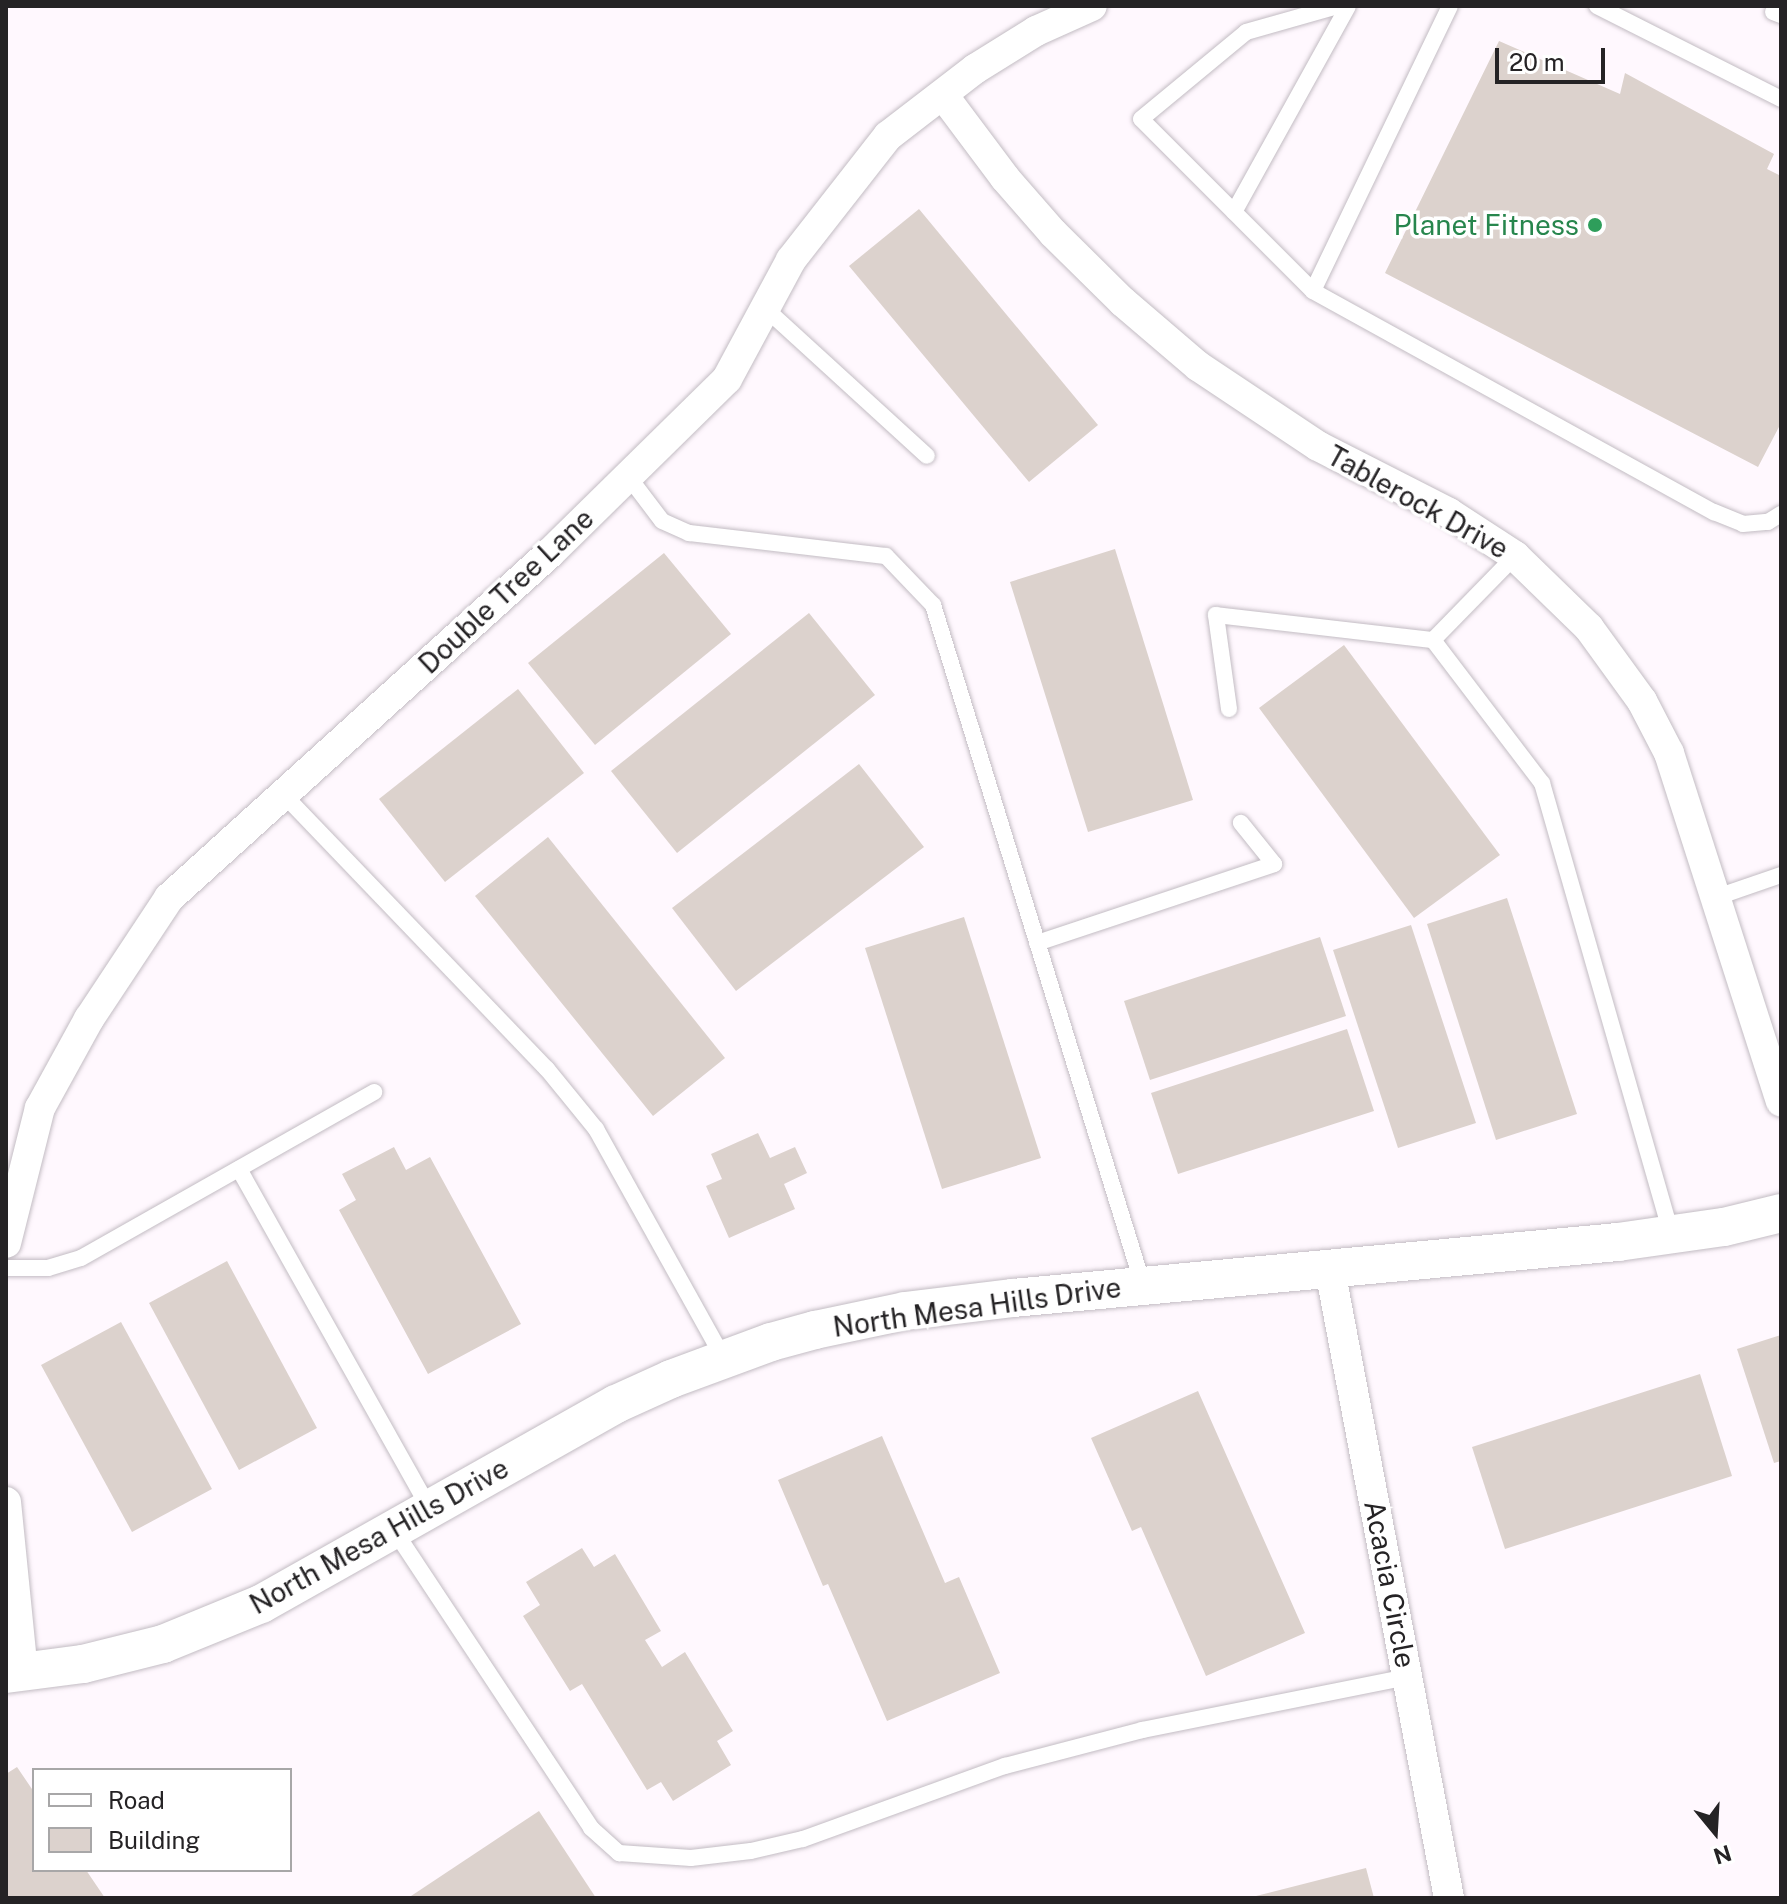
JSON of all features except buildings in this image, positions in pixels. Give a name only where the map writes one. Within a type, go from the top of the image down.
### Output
[{"type":"street","name":"Double Tree Lane","points":[[6,1243],[40,1108],[89,1019],[169,898],[550,553],[727,379],[791,260],[888,136],[975,69],[1036,31],[1092,6]]},
{"type":"street","name":"Tablerock Drive","points":[[943,95],[1005,178],[1053,233],[1123,302],[1198,366],[1318,446],[1449,513],[1515,556],[1589,628],[1642,701],[1669,753],[1781,1101]]},
{"type":"street","name":"North Mesa Hills Drive","points":[[15,1673],[83,1664],[163,1644],[261,1604],[616,1404],[724,1359],[815,1330],[905,1311],[1143,1285],[1330,1270],[1672,1235],[1724,1227],[1781,1213]]},
{"type":"street","name":"Acacia Circle","points":[[1330,1270],[1449,1898]]},
{"type":"street","points":[[6,1502],[15,1673]]},
{"type":"lane","points":[[1338,6],[1246,32],[1141,119],[1313,291],[1714,512],[1743,524],[1768,522],[1781,514]]},
{"type":"lane","points":[[1234,212],[1348,6]]},
{"type":"lane","points":[[1313,291],[1450,6]]},
{"type":"lane","points":[[1597,6],[1781,99]]},
{"type":"lane","points":[[765,308],[927,456]]},
{"type":"lane","points":[[628,476],[662,521],[689,533],[886,556],[933,605],[1143,1285]]},
{"type":"lane","points":[[1433,640],[1515,556]]},
{"type":"lane","points":[[1229,709],[1216,615],[1433,640],[1542,783],[1672,1235]]},
{"type":"lane","points":[[285,796],[547,1069],[596,1129],[724,1359]]},
{"type":"lane","points":[[1037,943],[1274,864],[1241,823]]},
{"type":"lane","points":[[1717,897],[1781,875]]},
{"type":"lane","points":[[6,1268],[48,1268],[81,1258],[374,1092]]},
{"type":"lane","points":[[239,1169],[429,1508]]},
{"type":"lane","points":[[394,1530],[591,1828],[619,1853],[691,1858],[751,1851],[803,1839],[1021,1762],[1142,1730],[1408,1677]]},
{"type":"place","name":"Planet Fitness","points":[[1595,225]]}]
